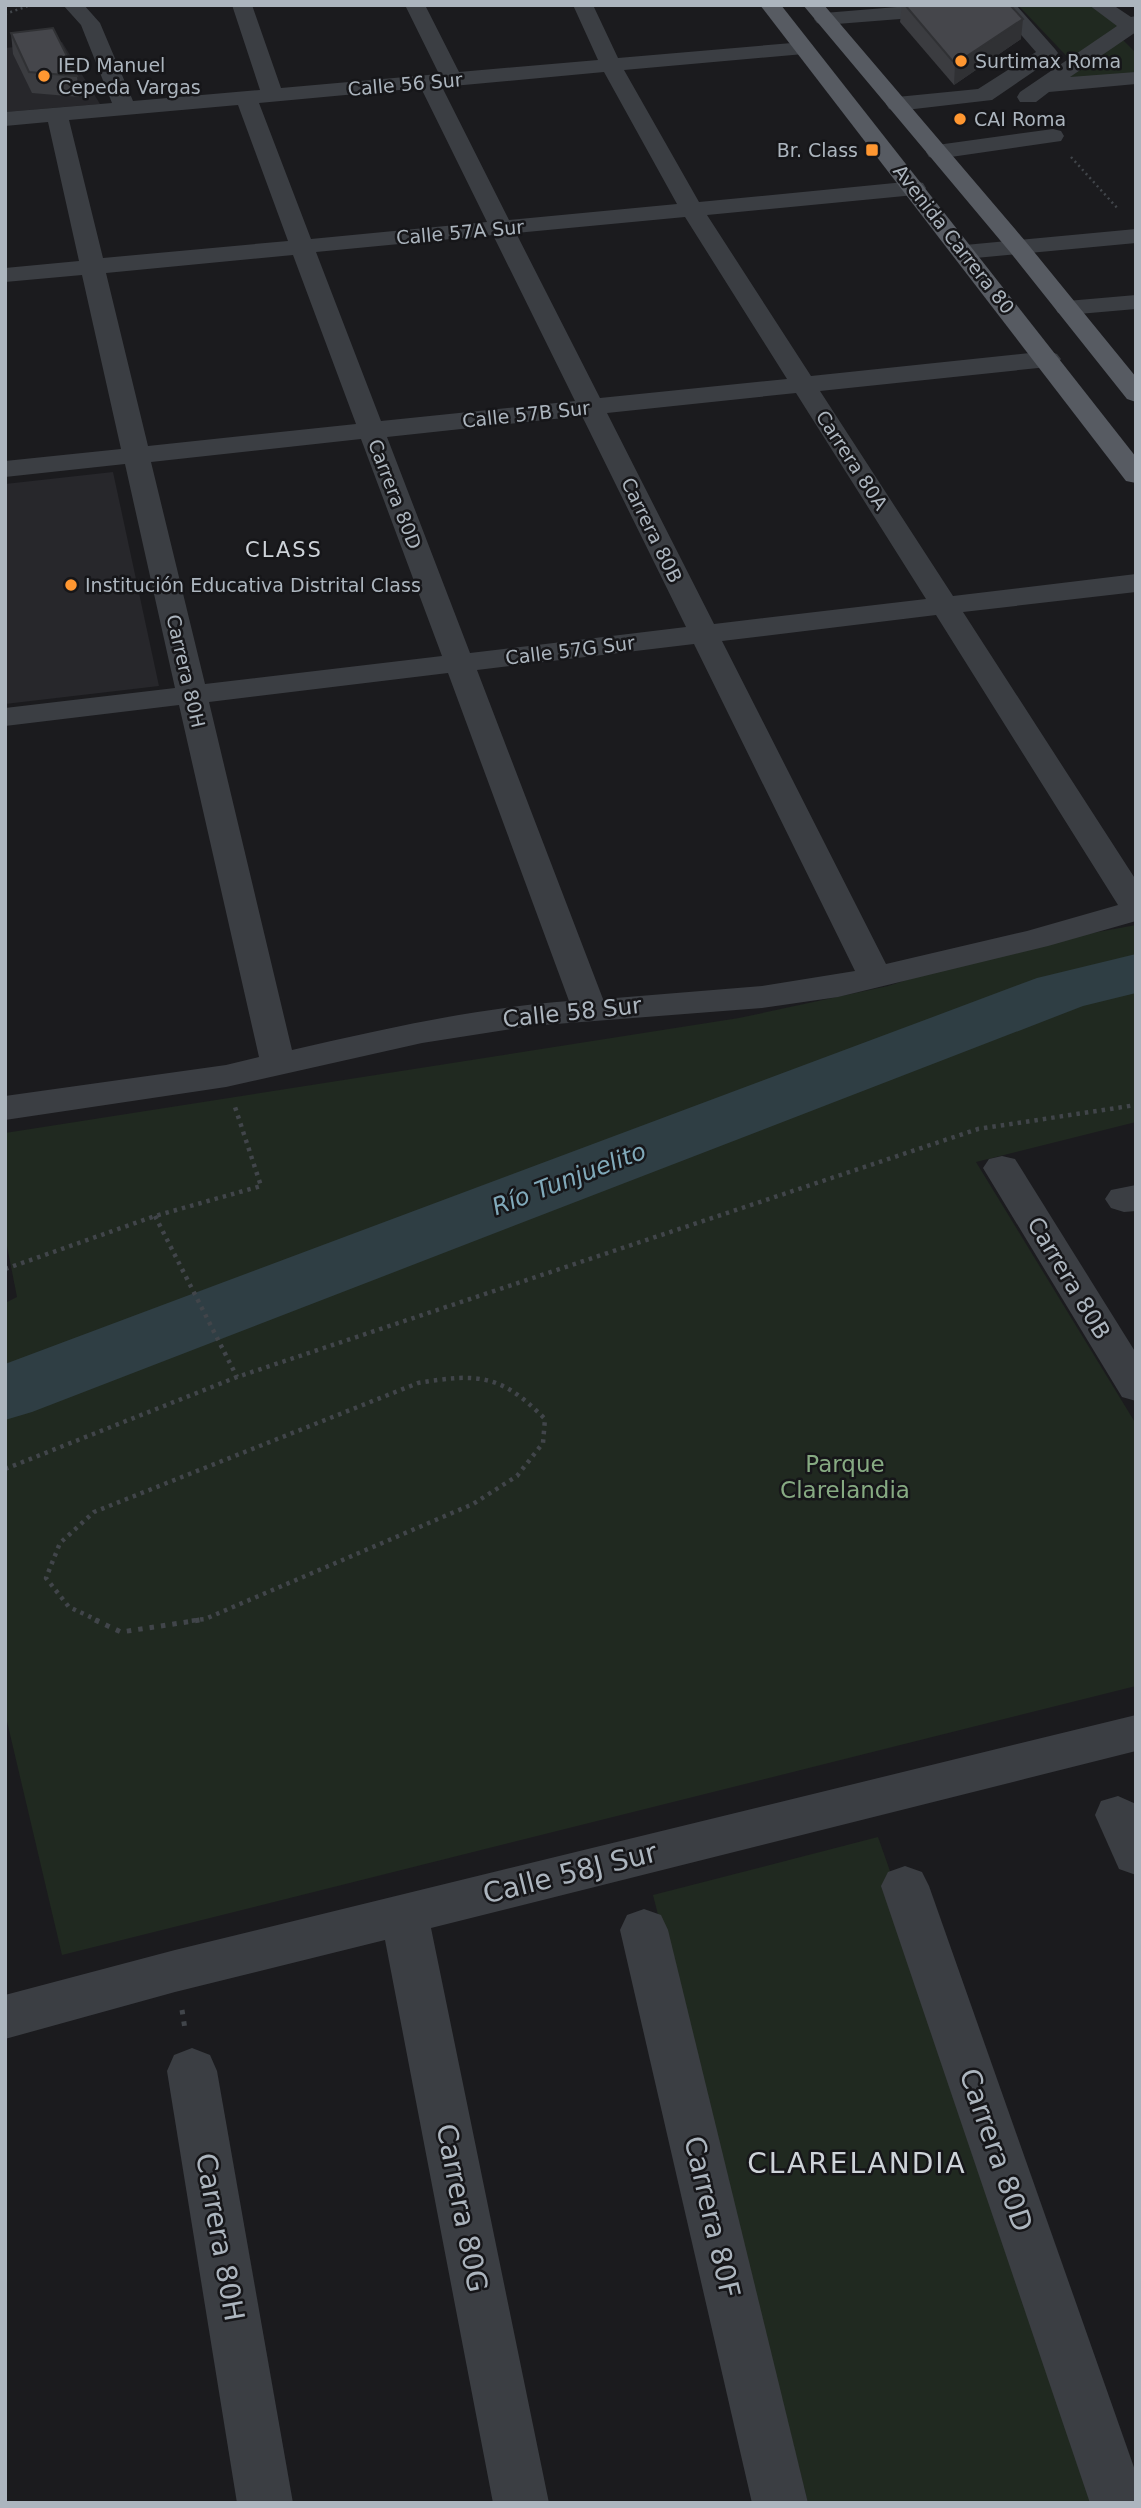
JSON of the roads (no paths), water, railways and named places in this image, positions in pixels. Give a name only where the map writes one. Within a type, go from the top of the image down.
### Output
[{"type":"main road","name":"Avenida Carrera 80","points":[[770,5],[1136,475]]},
{"type":"main road","name":"Avenida Carrera 80","points":[[819,12],[1018,247],[1136,394]]},
{"type":"street","points":[[73,5],[90,23],[125,108]]},
{"type":"street","name":"Carrera 80D","points":[[242,5],[260,97],[302,247],[589,1008]]},
{"type":"street","name":"Carrera 80B","points":[[415,5],[440,80],[501,228],[876,978]]},
{"type":"street","name":"Carrera 80A","points":[[583,5],[611,65],[692,210],[1136,908]]},
{"type":"street","points":[[1014,107],[1133,24],[1099,5]]},
{"type":"street","points":[[819,12],[990,6],[1048,54],[984,96],[897,104]]},
{"type":"street","name":"Calle 56 Sur","points":[[5,119],[804,48]]},
{"type":"street","points":[[1044,86],[1136,78]]},
{"type":"street","name":"Carrera 80H","points":[[57,114],[278,1065]]},
{"type":"street","points":[[937,152],[1053,136]]},
{"type":"street","name":"Calle 57A Sur","points":[[5,275],[915,188]]},
{"type":"street","points":[[965,252],[1018,247],[1131,227]]},
{"type":"street","points":[[1067,308],[1136,302]]},
{"type":"street","name":"Calle 57B Sur","points":[[5,469],[1048,359]]},
{"type":"street","name":"Calle 57G Sur","points":[[5,716],[1136,583]]},
{"type":"street","name":"Calle 58 Sur","points":[[5,1108],[226,1076],[422,1032],[589,1008],[762,997],[876,978],[1036,939],[1136,908]]},
{"type":"street","name":"Carrera 80B","points":[[1002,1168],[1136,1387]]},
{"type":"street","name":"Calle 58J Sur","points":[[5,2017],[175,1971],[1136,1733]]},
{"type":"street","name":"Carrera 80D","points":[[905,1886],[1118,2503]]},
{"type":"street","name":"Carrera 80G","points":[[404,1914],[521,2503]]},
{"type":"street","name":"Carrera 80F","points":[[644,1930],[780,2503]]},
{"type":"street","name":"Carrera 80H","points":[[192,2071],[265,2503]]},
{"type":"waterway","name":"Río Tunjuelito","points":[[5,1393],[1060,992],[1136,973]]},
{"type":"place","name":"Surtimax Roma","points":[[961,61]]},
{"type":"place","name":"IED Manuel Cepeda Vargas","points":[[44,76]]},
{"type":"place","name":"CAI Roma","points":[[960,119]]},
{"type":"place","name":"Br. Class","points":[[872,150]]},
{"type":"place","name":"Institución Educativa Distrital Class","points":[[71,585]]},
{"type":"district","name":"CLASS","points":[[284,550]]},
{"type":"district","name":"CLARELANDIA","points":[[857,2163]]},
{"type":"park label","name":"Parque Clarelandia","points":[[845,1477]]}]
